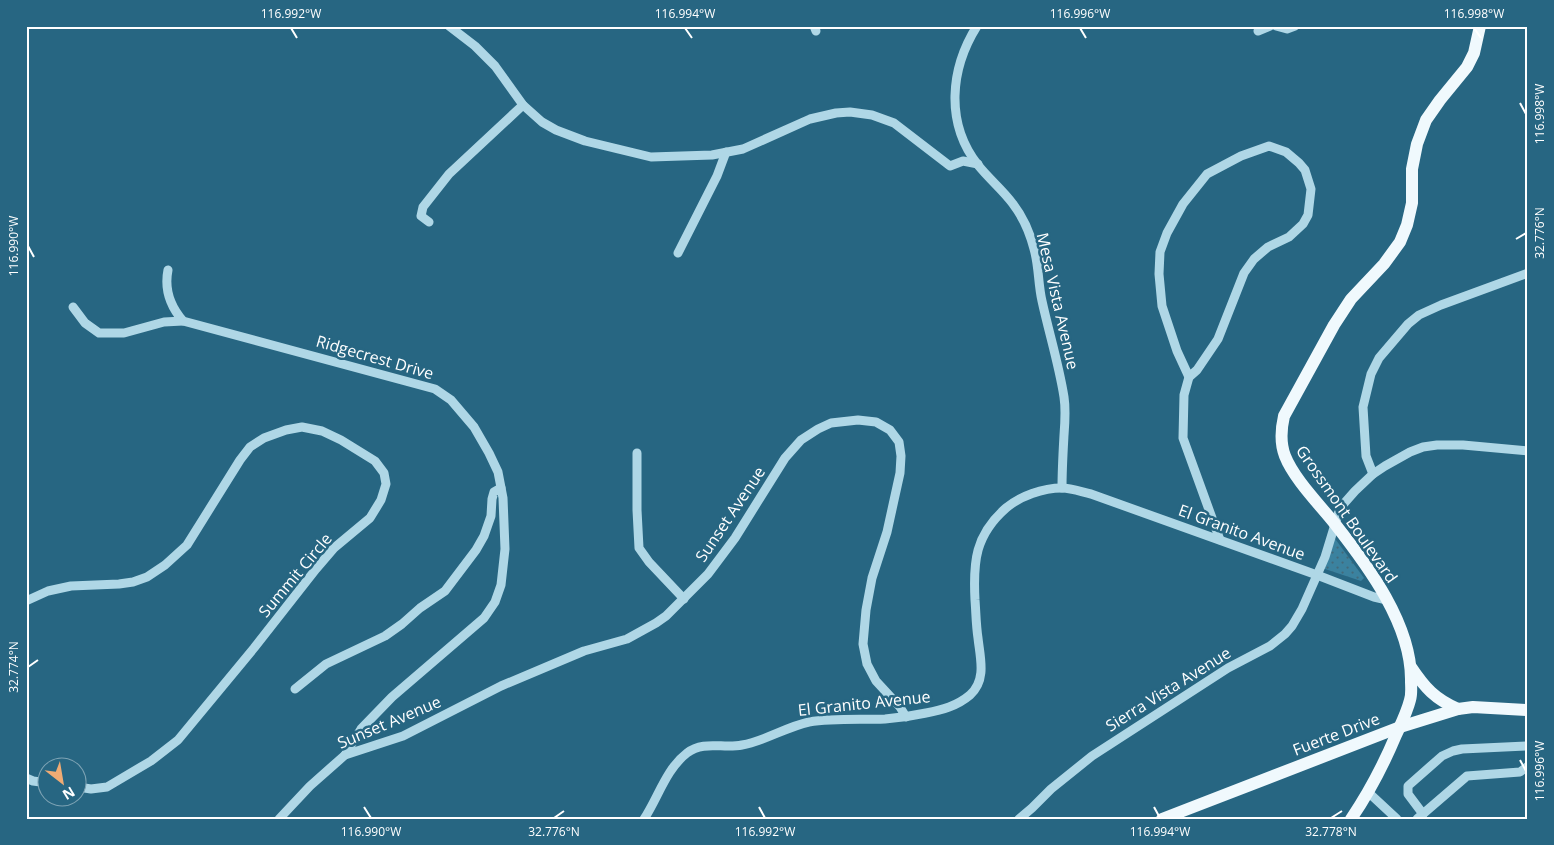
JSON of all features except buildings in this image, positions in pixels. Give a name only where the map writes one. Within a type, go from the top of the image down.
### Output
[{"type":"main road","name":"Grossmont Boulevard","points":[[1351,819],[1369,793],[1400,727],[1411,699],[1412,667],[1403,632],[1387,600],[1367,565],[1308,491],[1285,458],[1281,432],[1284,416],[1334,325],[1351,299],[1384,264],[1400,242],[1412,203],[1412,169],[1416,144],[1426,120],[1467,67],[1474,54],[1480,26]]},
{"type":"main road","points":[[1412,667],[1432,694],[1458,709]]},
{"type":"main road","name":"Fuerte Drive","points":[[1164,818],[1400,727],[1458,709],[1473,707],[1528,710]]},
{"type":"street","points":[[449,26],[475,46],[495,66],[523,105],[542,122],[556,130],[585,141],[650,157],[712,155],[743,149],[816,117],[850,112],[872,115],[894,123],[950,166],[962,161],[978,164]]},
{"type":"street","name":"Mesa Vista Avenue","points":[[977,26],[964,48],[960,60],[955,95],[957,117],[960,130],[970,153],[1013,204],[1022,218],[1034,248],[1039,287],[1060,373],[1064,399],[1062,488]]},
{"type":"street","points":[[1258,31],[1270,26]]},
{"type":"street","points":[[1276,26],[1287,29],[1294,26]]},
{"type":"street","points":[[429,222],[421,216],[423,207],[449,174],[523,105]]},
{"type":"street","points":[[1189,377],[1177,351],[1162,306],[1159,274],[1160,252],[1167,233],[1183,204],[1208,174],[1241,156],[1269,146],[1278,148],[1300,163],[1308,176],[1311,189],[1308,214],[1303,224],[1296,231],[1289,237],[1268,247],[1254,259],[1244,273],[1218,339],[1197,370],[1189,377],[1184,395],[1183,438],[1220,540]]},
{"type":"street","points":[[678,253],[717,176],[726,152]]},
{"type":"street","points":[[168,270],[167,294],[175,312],[183,321]]},
{"type":"street","points":[[1373,474],[1366,456],[1363,407],[1371,374],[1379,358],[1408,324],[1419,315],[1528,274]]},
{"type":"street","points":[[73,307],[85,323],[99,333],[124,333],[164,322],[183,321]]},
{"type":"street","name":"Ridgecrest Drive","points":[[183,321],[435,389],[451,400],[474,427],[498,472],[503,498],[505,549],[501,585],[495,602],[484,618],[392,697],[361,729],[344,755]]},
{"type":"street","name":"Sunset Avenue","points":[[279,819],[310,786],[344,755],[403,736],[501,686],[584,652],[626,638],[656,623],[684,599],[708,574],[735,538],[785,458],[801,440],[831,423],[858,420],[876,422],[890,430],[899,442],[901,456],[900,473],[887,532],[872,578],[866,610],[863,644],[868,664],[876,682],[900,707],[906,717]]},
{"type":"street","name":"Summit Circle","points":[[26,601],[48,591],[71,586],[119,584],[147,577],[165,565],[188,544],[250,447],[264,438],[286,430],[302,427],[322,431],[341,440],[375,461],[384,473],[386,484],[382,500],[370,518],[334,548],[178,740],[151,761],[107,787],[88,789]]},
{"type":"street","name":"Sierra Vista Avenue","points":[[1019,819],[1051,789],[1092,756],[1228,668],[1278,640],[1298,618],[1325,556],[1340,508],[1373,474],[1410,452],[1423,447],[1464,445],[1528,451]]},
{"type":"street","points":[[637,453],[639,548],[649,562],[684,599]]},
{"type":"street","points":[[295,688],[326,664],[385,636],[445,591],[476,550],[484,536],[491,516],[494,492],[501,488]]},
{"type":"street","name":"El Granito Avenue","points":[[644,819],[675,766],[681,758],[694,749],[707,745],[736,746],[751,744],[796,725],[817,721],[906,717],[950,707],[972,693],[980,680],[982,668],[977,635],[973,576],[979,544],[992,522],[1010,505],[1029,495],[1062,488],[1091,494],[1374,597],[1387,600]]},
{"type":"street","points":[[1528,746],[1462,749],[1442,756],[1408,786],[1408,794],[1420,816],[1467,776],[1520,772],[1528,766]]},
{"type":"street","points":[[26,778],[38,782]]},
{"type":"street","points":[[1369,793],[1397,819]]},
{"type":"shaded area","points":[[1333,536],[1364,578],[1361,581],[1322,568]]}]
